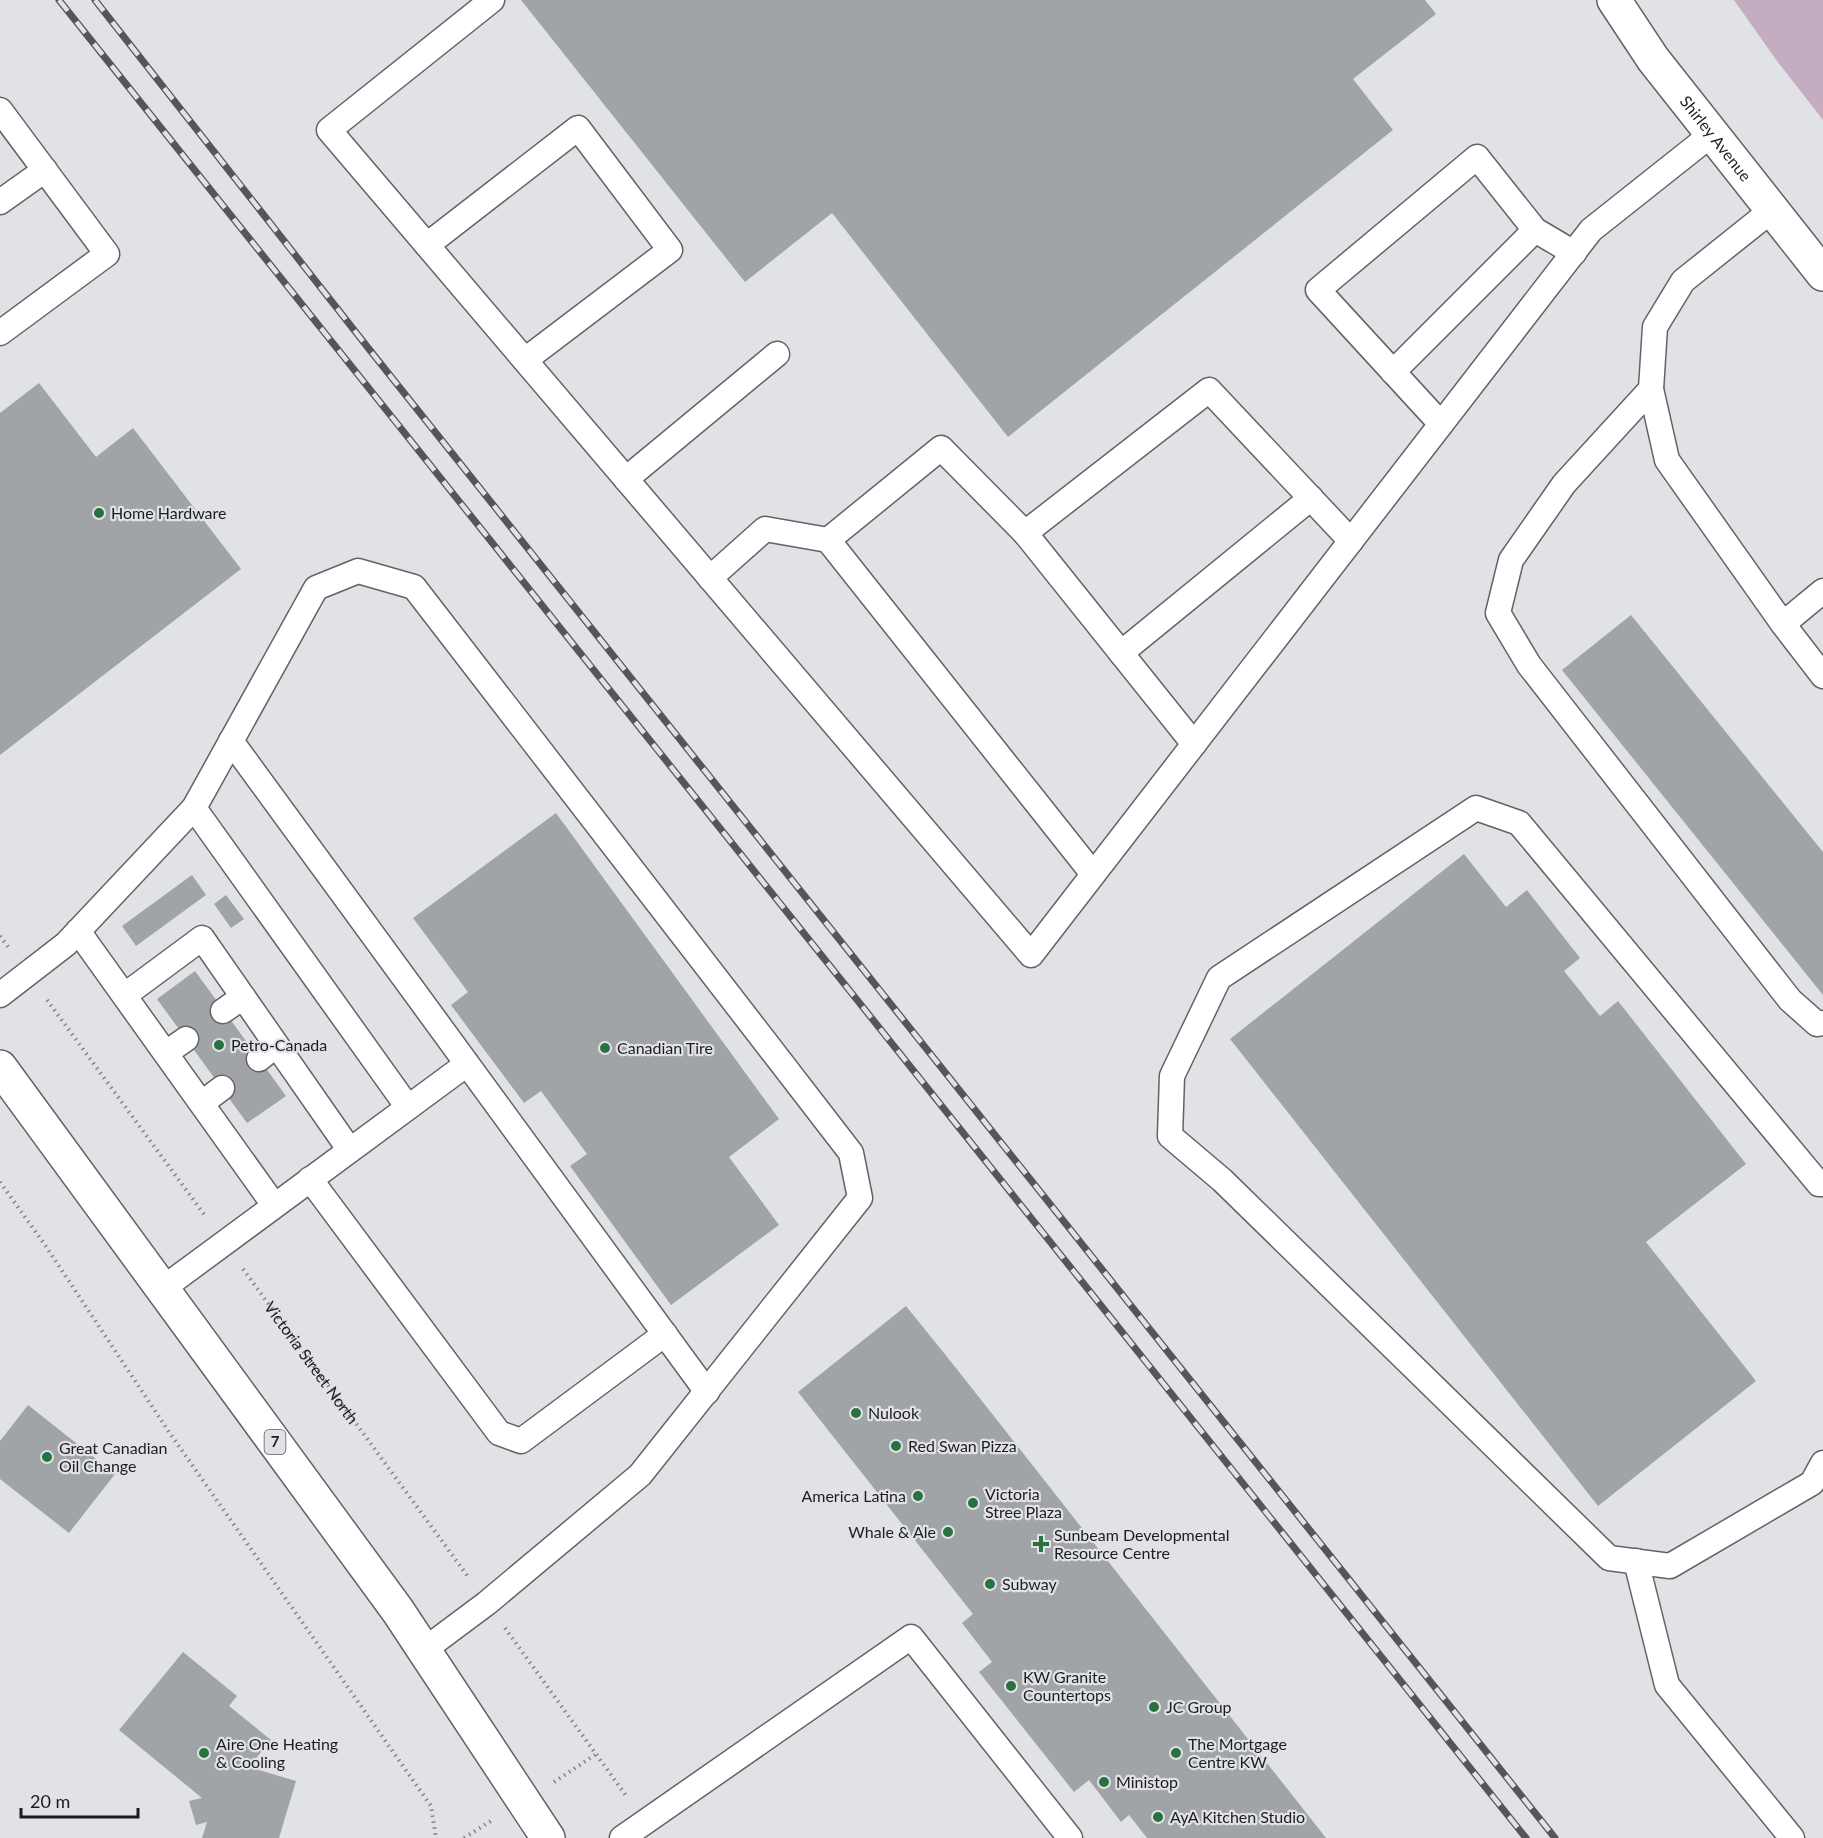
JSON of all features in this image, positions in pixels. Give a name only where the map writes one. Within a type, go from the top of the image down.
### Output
[{"type":"main road","name":"Shirley Avenue","points":[[1614,0],[1653,59],[1823,274]]},
{"type":"main road","name":"7","points":[[0,1067],[398,1611],[548,1838]]},
{"type":"lane","points":[[492,0],[329,130],[1031,955],[1591,230],[1712,134]]},
{"type":"lane","points":[[0,110],[108,254],[0,333]]},
{"type":"lane","points":[[427,245],[578,128],[670,250],[525,360]]},
{"type":"lane","points":[[1441,424],[1318,290],[1477,157],[1534,230],[1574,253]]},
{"type":"lane","points":[[0,202],[45,170]]},
{"type":"lane","points":[[1772,210],[1683,281],[1655,327],[1651,389],[1667,460],[1783,624],[1823,676]]},
{"type":"lane","points":[[1393,372],[1534,230]]},
{"type":"lane","points":[[626,479],[777,354]]},
{"type":"lane","points":[[1651,389],[1564,484],[1511,560],[1498,613],[1529,665],[1790,1000],[1817,1024],[1823,1023]]},
{"type":"lane","points":[[1025,532],[1209,390],[1351,541]]},
{"type":"lane","points":[[828,540],[941,448],[1025,532],[1194,744]]},
{"type":"lane","points":[[1121,653],[1311,498]]},
{"type":"lane","points":[[710,578],[765,529],[828,540],[1093,874]]},
{"type":"lane","points":[[0,995],[66,944],[195,808],[316,588],[358,571],[414,587],[851,1153],[860,1198],[640,1475],[487,1603],[424,1650]]},
{"type":"lane","points":[[1783,624],[1823,591]]},
{"type":"lane","points":[[231,741],[707,1392]]},
{"type":"lane","points":[[195,808],[407,1106]]},
{"type":"lane","points":[[1823,1184],[1819,1184],[1519,823],[1476,808],[1219,978],[1172,1076],[1170,1136],[1222,1180],[1609,1558],[1670,1566],[1812,1483],[1823,1462]]},
{"type":"lane","points":[[78,931],[274,1205]]},
{"type":"lane","points":[[125,995],[202,938],[243,996],[268,1052],[349,1149]]},
{"type":"lane","points":[[224,1011],[243,996]]},
{"type":"lane","points":[[166,1053],[186,1039]]},
{"type":"lane","points":[[162,1289],[407,1106],[467,1064]]},
{"type":"lane","points":[[202,1103],[222,1088]]},
{"type":"lane","points":[[310,1179],[499,1433],[521,1441],[665,1334]]},
{"type":"lane","points":[[1636,1561],[1667,1685],[1792,1838]]},
{"type":"lane","points":[[622,1838],[911,1637],[1070,1838]]},
{"type":"path","name":"Victoria Street North","points":[[0,936],[621,1789]]},
{"type":"path","points":[[0,1182],[45,1245],[168,1432],[431,1806],[436,1838]]},
{"type":"path","points":[[579,1766],[595,1755]]},
{"type":"shaded area","points":[[1734,0],[1823,0],[1823,120],[1777,61]]},
{"type":"building","points":[[521,0],[1425,0],[1436,14],[1353,79],[1393,130],[1008,437],[832,213],[745,282]]},
{"type":"building","name":"Home Hardware","points":[[39,383],[96,457],[133,428],[241,569],[0,755],[0,413]]},
{"type":"building","points":[[1631,615],[1823,852],[1823,995],[1562,670]]},
{"type":"building","name":"Canadian Tire","points":[[556,813],[779,1119],[729,1157],[779,1225],[671,1305],[570,1166],[587,1154],[541,1091],[524,1103],[451,1005],[468,992],[413,918]]},
{"type":"building","points":[[1464,854],[1506,907],[1527,890],[1580,958],[1564,971],[1600,1016],[1618,1001],[1746,1164],[1646,1242],[1756,1381],[1598,1506],[1230,1039]]},
{"type":"building","points":[[192,875],[206,895],[136,946],[122,926]]},
{"type":"building","points":[[226,895],[244,919],[231,928],[214,904]]},
{"type":"building","points":[[195,971],[286,1096],[247,1123],[157,999]]},
{"type":"building","name":"Victoria Stree Plaza","points":[[906,1306],[1326,1838],[1147,1838],[1129,1815],[1121,1822],[1089,1780],[1074,1792],[979,1672],[992,1662],[962,1623],[973,1614],[798,1392]]},
{"type":"building","name":"Great Canadian Oil Change","points":[[28,1405],[115,1474],[69,1533],[0,1479],[0,1441]]},
{"type":"building","name":"Aire One Heating & Cooling","points":[[183,1652],[237,1696],[229,1706],[271,1740],[249,1767],[296,1781],[279,1838],[202,1838],[207,1822],[196,1825],[189,1801],[202,1798],[119,1730]]},
{"type":"railway","points":[[59,0],[1526,1838]]},
{"type":"railway","points":[[95,0],[369,349],[1555,1838]]},
{"type":"place","name":"Home Hardware","points":[[99,513]]},
{"type":"place","name":"Petro-Canada","points":[[219,1045]]},
{"type":"place","name":"Canadian Tire","points":[[605,1048]]},
{"type":"place","name":"Nulook","points":[[856,1413]]},
{"type":"place","name":"Red Swan Pizza","points":[[896,1446]]},
{"type":"place","name":"Great Canadian Oil Change","points":[[47,1457]]},
{"type":"place","name":"America Latina","points":[[918,1496]]},
{"type":"place","name":"Victoria Stree Plaza","points":[[973,1503]]},
{"type":"place","name":"Whale & Ale","points":[[948,1532]]},
{"type":"place","name":"Sunbeam Developmental Resource Centre","points":[[1041,1544]]},
{"type":"place","name":"Subway","points":[[990,1584]]},
{"type":"place","name":"KW Granite Countertops","points":[[1011,1686]]},
{"type":"place","name":"JC Group","points":[[1154,1707]]},
{"type":"place","name":"Aire One Heating & Cooling","points":[[204,1753]]},
{"type":"place","name":"The Mortgage Centre KW","points":[[1176,1753]]},
{"type":"place","name":"Ministop","points":[[1104,1782]]},
{"type":"place","name":"AyA Kitchen Studio","points":[[1158,1817]]}]
